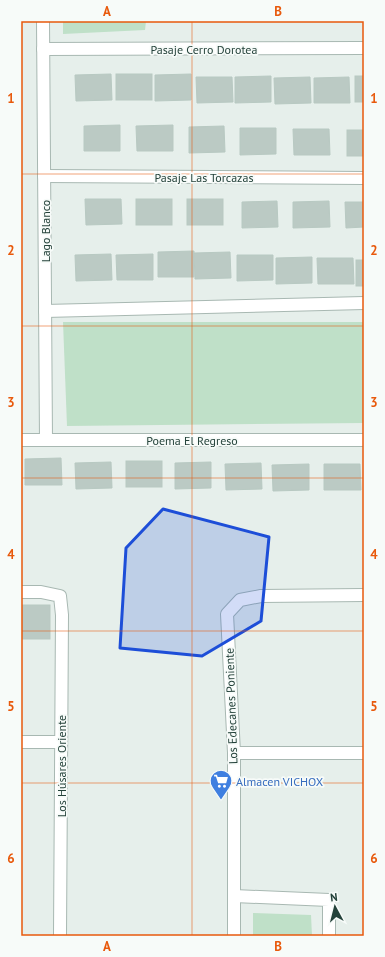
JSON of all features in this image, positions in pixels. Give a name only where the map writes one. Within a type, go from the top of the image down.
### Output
[{"type":"street","name":"Lago Blanco","points":[[43,21],[46,440]]},
{"type":"street","name":"Pasaje Cerro Dorotea","points":[[43,49],[364,48]]},
{"type":"street","name":"Pasaje Las Torcazas","points":[[44,176],[364,178]]},
{"type":"street","points":[[45,311],[364,303]]},
{"type":"street","name":"Poema El Regreso","points":[[21,440],[364,440]]},
{"type":"street","name":"Los Húsares Oriente","points":[[21,592],[41,592],[60,596],[62,615],[60,936]]},
{"type":"street","name":"Los Edecanes Poniente","points":[[234,936],[234,753],[227,614],[240,600],[261,596],[364,595]]},
{"type":"street","points":[[21,742],[61,742]]},
{"type":"street","points":[[234,753],[364,753]]},
{"type":"street","points":[[234,896],[329,900],[329,936]]},
{"type":"highlighted area","points":[[163,509],[269,537],[261,621],[202,656],[120,648],[126,548]]},
{"type":"green space","points":[[63,21],[146,21],[145,30],[63,34]]},
{"type":"green space","points":[[63,322],[364,322],[364,423],[67,426]]},
{"type":"green space","points":[[253,913],[311,915],[312,936],[253,936]]},
{"type":"building","points":[[111,74],[112,100],[76,101],[75,75]]},
{"type":"building","points":[[116,74],[152,74],[152,100],[116,100]]},
{"type":"building","points":[[191,74],[191,100],[155,101],[155,75]]},
{"type":"building","points":[[271,76],[271,102],[235,103],[235,77]]},
{"type":"building","points":[[355,76],[364,76],[364,102],[355,102]]},
{"type":"building","points":[[196,77],[232,77],[233,102],[197,103]]},
{"type":"building","points":[[310,77],[311,103],[275,104],[274,78]]},
{"type":"building","points":[[349,77],[350,103],[314,103],[314,78]]},
{"type":"building","points":[[120,125],[120,151],[84,151],[84,126]]},
{"type":"building","points":[[173,125],[173,151],[137,151],[136,126]]},
{"type":"building","points":[[224,126],[225,152],[189,153],[189,127]]},
{"type":"building","points":[[240,128],[276,128],[276,154],[240,155]]},
{"type":"building","points":[[293,129],[329,129],[330,155],[294,155]]},
{"type":"building","points":[[347,130],[364,130],[364,156],[347,156]]},
{"type":"building","points":[[85,199],[121,199],[122,224],[86,225]]},
{"type":"building","points":[[136,199],[172,199],[172,225],[136,225]]},
{"type":"building","points":[[187,199],[223,199],[223,225],[187,225]]},
{"type":"building","points":[[277,201],[278,227],[242,228],[242,202]]},
{"type":"building","points":[[329,201],[330,227],[293,228],[293,202]]},
{"type":"building","points":[[345,202],[364,202],[364,227],[346,228]]},
{"type":"building","points":[[194,251],[194,277],[158,277],[158,252]]},
{"type":"building","points":[[230,252],[231,278],[195,279],[194,253]]},
{"type":"building","points":[[111,254],[112,280],[76,281],[75,255]]},
{"type":"building","points":[[153,254],[153,280],[117,280],[116,255]]},
{"type":"building","points":[[237,255],[273,255],[273,280],[237,281]]},
{"type":"building","points":[[312,257],[312,283],[276,284],[276,258]]},
{"type":"building","points":[[317,258],[353,258],[354,284],[318,284]]},
{"type":"building","points":[[356,260],[364,260],[364,286],[356,286]]},
{"type":"building","points":[[61,458],[62,485],[25,485],[25,459]]},
{"type":"building","points":[[126,461],[162,461],[162,487],[126,487]]},
{"type":"building","points":[[111,462],[112,488],[76,489],[75,463]]},
{"type":"building","points":[[211,462],[211,488],[175,489],[175,463]]},
{"type":"building","points":[[261,463],[262,489],[226,490],[225,464]]},
{"type":"building","points":[[309,464],[309,490],[273,491],[272,465]]},
{"type":"building","points":[[324,464],[360,464],[361,490],[324,490]]},
{"type":"building","points":[[21,605],[50,605],[50,639],[21,639]]},
{"type":"place","name":"Almacen VICHOX","points":[[221,800]]}]
